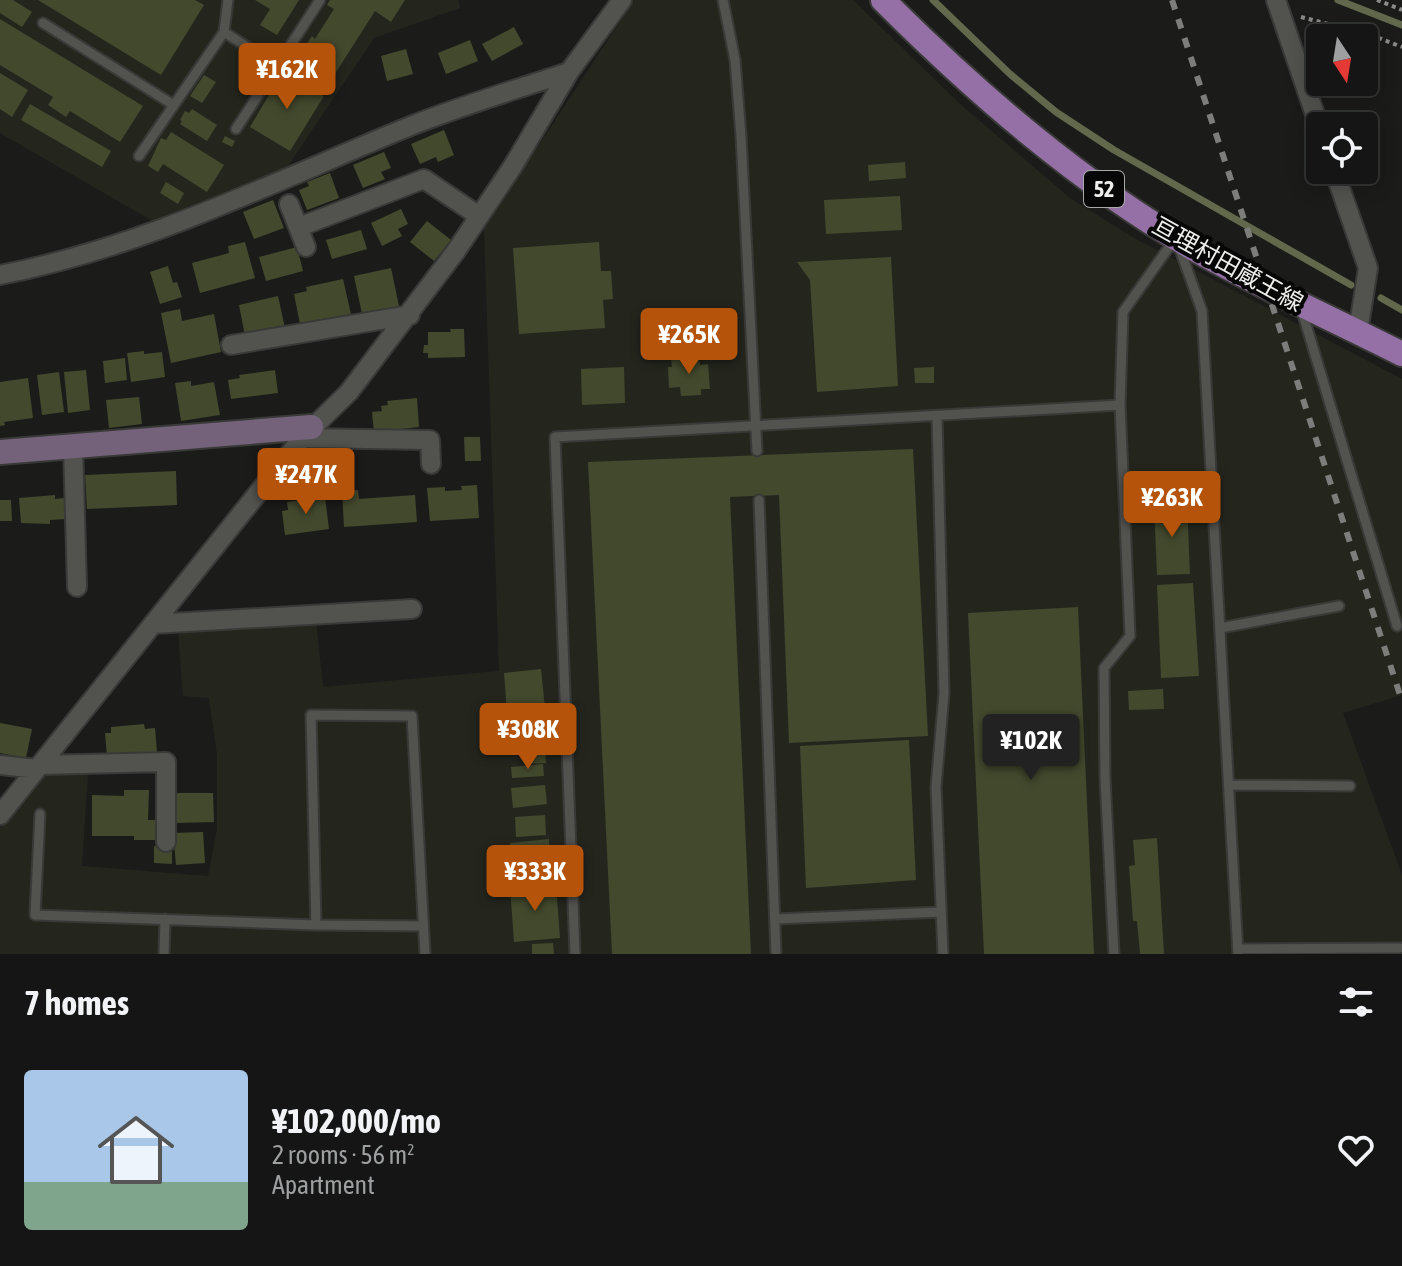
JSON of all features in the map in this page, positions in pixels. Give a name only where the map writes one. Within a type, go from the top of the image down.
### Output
[{"type":"main road","name":"亘理村田蔵王線","points":[[883,0],[992,103],[1068,164],[1176,237],[1300,305],[1402,354]]},
{"type":"street","points":[[0,815],[307,433],[349,392],[410,315],[479,216],[569,72],[622,0]]},
{"type":"street","points":[[1278,6],[1314,112]]},
{"type":"street","points":[[0,275],[70,260],[161,231],[417,124],[569,72]]},
{"type":"street","points":[[299,227],[424,179],[479,216]]},
{"type":"street","points":[[1339,184],[1368,268],[1358,332]]},
{"type":"street","points":[[289,204],[306,247]]},
{"type":"street","points":[[231,345],[410,315]]},
{"type":"street","points":[[0,452],[73,445],[307,433],[430,440],[431,464]]},
{"type":"street","points":[[73,445],[77,587]]},
{"type":"street","points":[[153,624],[412,609]]},
{"type":"street","points":[[0,765],[38,767],[166,762],[166,842]]},
{"type":"lane","points":[[139,156],[224,32],[228,0]]},
{"type":"lane","points":[[236,129],[320,0]]},
{"type":"lane","points":[[723,0],[736,73],[746,208],[757,451]]},
{"type":"lane","points":[[43,23],[172,104]]},
{"type":"lane","points":[[224,32],[277,66]]},
{"type":"lane","points":[[1114,954],[1105,778],[1104,668],[1130,636],[1120,405],[1123,312],[1176,237]]},
{"type":"lane","points":[[1176,237],[1202,311],[1238,951],[1400,948]]},
{"type":"lane","points":[[1300,305],[1397,626]]},
{"type":"lane","points":[[575,954],[555,437],[1120,405]]},
{"type":"lane","points":[[937,416],[944,693],[936,787],[943,954]]},
{"type":"lane","points":[[759,500],[776,954]]},
{"type":"lane","points":[[1220,628],[1339,606]]},
{"type":"lane","points":[[316,925],[311,715],[412,716],[425,954]]},
{"type":"lane","points":[[1229,785],[1350,786]]},
{"type":"lane","points":[[40,814],[35,915],[423,926]]},
{"type":"lane","points":[[775,919],[941,912]]},
{"type":"lane","points":[[164,954],[165,919]]},
{"type":"path","points":[[1377,0],[1402,10]]},
{"type":"path","points":[[1278,6],[1402,47]]},
{"type":"shaded area","points":[[0,0],[458,0],[460,8],[374,38],[288,166],[156,223],[0,133]]},
{"type":"shaded area","points":[[634,0],[853,0],[960,104],[1070,198],[1134,238],[1402,379],[1402,695],[1343,713],[1402,875],[1402,954],[0,954],[0,828],[45,774],[88,772],[82,866],[208,876],[217,829],[217,755],[209,698],[183,696],[178,631],[316,620],[323,687],[499,671],[484,229]]},
{"type":"building","points":[[0,0],[13,0],[32,12],[22,27],[0,13]]},
{"type":"building","points":[[38,0],[195,0],[204,5],[161,75]]},
{"type":"building","points":[[255,0],[299,0],[277,35],[260,25],[270,9]]},
{"type":"building","points":[[330,0],[405,0],[391,22],[375,11],[326,88],[299,71],[309,56],[301,52],[312,36],[315,39],[334,9],[327,5]]},
{"type":"building","points":[[0,19],[143,106],[120,142],[70,111],[66,117],[48,105],[53,97],[0,65]]},
{"type":"building","points":[[514,27],[523,44],[492,61],[482,44]]},
{"type":"building","points":[[470,40],[478,61],[446,74],[438,53]]},
{"type":"building","points":[[406,49],[413,74],[387,81],[381,56]]},
{"type":"building","points":[[280,70],[324,96],[290,151],[250,127],[277,81],[274,79]]},
{"type":"building","points":[[0,73],[28,90],[12,117],[0,109]]},
{"type":"building","points":[[204,75],[216,82],[202,103],[190,96]]},
{"type":"building","points":[[30,104],[111,151],[102,167],[21,120]]},
{"type":"building","points":[[192,109],[217,125],[207,141],[180,124],[185,111],[189,113]]},
{"type":"building","points":[[444,130],[454,155],[438,162],[436,157],[420,164],[411,144]]},
{"type":"building","points":[[171,132],[224,165],[207,192],[163,164],[158,172],[148,166],[161,138],[166,140]]},
{"type":"building","points":[[225,136],[235,141],[232,147],[222,142]]},
{"type":"building","points":[[384,152],[391,168],[381,172],[385,179],[363,188],[353,165]]},
{"type":"building","points":[[905,162],[906,178],[869,181],[868,165]]},
{"type":"building","points":[[330,173],[339,198],[307,210],[299,190],[309,186],[307,182]]},
{"type":"building","points":[[166,182],[184,193],[178,204],[160,193]]},
{"type":"building","points":[[900,196],[902,230],[826,234],[824,200]]},
{"type":"building","points":[[273,200],[284,228],[254,239],[243,212]]},
{"type":"building","points":[[401,209],[408,224],[398,229],[402,236],[382,246],[371,223]]},
{"type":"building","points":[[427,221],[451,240],[434,261],[410,242]]},
{"type":"building","points":[[361,230],[367,249],[332,259],[326,240]]},
{"type":"building","points":[[245,242],[255,278],[200,293],[192,263],[229,253],[228,246]]},
{"type":"building","points":[[599,242],[601,271],[611,271],[613,299],[603,300],[605,328],[519,334],[513,248]]},
{"type":"building","points":[[297,247],[303,271],[266,281],[259,257]]},
{"type":"building","points":[[891,257],[898,386],[817,392],[810,280],[797,262]]},
{"type":"building","points":[[168,266],[173,283],[177,282],[182,297],[160,304],[150,272]]},
{"type":"building","points":[[391,268],[399,306],[362,314],[354,276]]},
{"type":"building","points":[[343,279],[351,314],[300,324],[294,294],[307,291],[306,287]]},
{"type":"building","points":[[278,296],[285,328],[245,336],[239,305]]},
{"type":"building","points":[[180,309],[182,321],[214,314],[221,352],[171,363],[161,313]]},
{"type":"building","points":[[450,329],[464,329],[465,357],[428,358],[428,353],[423,353],[424,345],[428,345],[428,332],[451,332]]},
{"type":"building","points":[[144,351],[144,354],[162,352],[165,377],[131,382],[127,353]]},
{"type":"building","points":[[692,356],[699,359],[700,365],[708,364],[710,389],[701,389],[701,395],[681,396],[680,387],[669,388],[668,367],[672,367],[671,358]]},
{"type":"building","points":[[125,358],[127,380],[105,383],[103,361]]},
{"type":"building","points":[[624,367],[625,403],[582,405],[581,369]]},
{"type":"building","points":[[934,367],[934,383],[915,383],[914,368]]},
{"type":"building","points":[[86,370],[90,410],[68,413],[64,372]]},
{"type":"building","points":[[275,370],[278,393],[231,399],[228,380],[240,378],[239,375]]},
{"type":"building","points":[[59,372],[64,412],[42,415],[37,375]]},
{"type":"building","points":[[28,378],[33,418],[4,422],[5,425],[0,426],[0,382]]},
{"type":"building","points":[[191,381],[191,386],[214,382],[220,415],[181,421],[175,383]]},
{"type":"building","points":[[139,397],[142,424],[109,428],[106,400]]},
{"type":"building","points":[[417,398],[419,427],[374,432],[372,412],[382,411],[381,406],[388,405],[387,401]]},
{"type":"building","points":[[464,437],[480,437],[481,461],[465,461]]},
{"type":"building","points":[[913,449],[928,736],[789,743],[779,495],[730,497],[751,954],[612,954],[588,462]]},
{"type":"building","points":[[176,471],[177,505],[87,509],[85,475]]},
{"type":"building","points":[[477,485],[479,518],[430,521],[427,488],[462,490],[461,486]]},
{"type":"building","points":[[358,490],[359,499],[415,495],[417,522],[344,527],[342,491]]},
{"type":"building","points":[[55,495],[55,499],[65,498],[66,519],[50,520],[50,524],[21,523],[19,498]]},
{"type":"building","points":[[325,497],[329,529],[285,535],[282,511],[288,510],[287,502]]},
{"type":"building","points":[[0,500],[11,500],[12,521],[0,521]]},
{"type":"building","points":[[1187,503],[1190,574],[1157,575],[1154,505]]},
{"type":"building","points":[[1193,583],[1199,676],[1161,678],[1157,585]]},
{"type":"building","points":[[1078,607],[1094,954],[984,954],[968,613]]},
{"type":"building","points":[[541,669],[545,708],[507,712],[504,673]]},
{"type":"building","points":[[1163,689],[1164,709],[1129,710],[1128,691]]},
{"type":"building","points":[[0,723],[32,729],[26,758],[0,753]]},
{"type":"building","points":[[144,724],[145,729],[155,728],[157,752],[107,756],[105,733],[111,733],[111,727]]},
{"type":"building","points":[[543,725],[546,763],[525,764],[522,726]]},
{"type":"building","points":[[909,740],[916,880],[806,888],[800,746]]},
{"type":"building","points":[[543,764],[544,776],[512,778],[511,767]]},
{"type":"building","points":[[545,785],[547,804],[513,808],[511,788]]},
{"type":"building","points":[[124,790],[149,790],[148,820],[155,820],[155,840],[134,840],[134,836],[92,836],[92,795],[124,796]]},
{"type":"building","points":[[177,793],[213,793],[214,822],[177,823]]},
{"type":"building","points":[[545,815],[546,835],[516,837],[515,817]]},
{"type":"building","points":[[203,832],[205,863],[176,865],[173,833]]},
{"type":"building","points":[[1157,838],[1164,954],[1140,954],[1137,921],[1133,921],[1129,866],[1135,865],[1133,840]]},
{"type":"building","points":[[549,839],[551,881],[513,884],[510,843]]},
{"type":"building","points":[[154,846],[172,847],[172,864],[154,863]]},
{"type":"building","points":[[556,884],[560,938],[514,942],[510,887]]},
{"type":"building","points":[[553,943],[554,954],[532,954],[532,944]]},
{"type":"waterway","points":[[933,0],[1010,74],[1056,112],[1114,150],[1351,285]]},
{"type":"waterway","points":[[1338,0],[1402,25]]},
{"type":"waterway","points":[[1381,298],[1402,310]]},
{"type":"railway","points":[[1172,0],[1402,701]]}]
